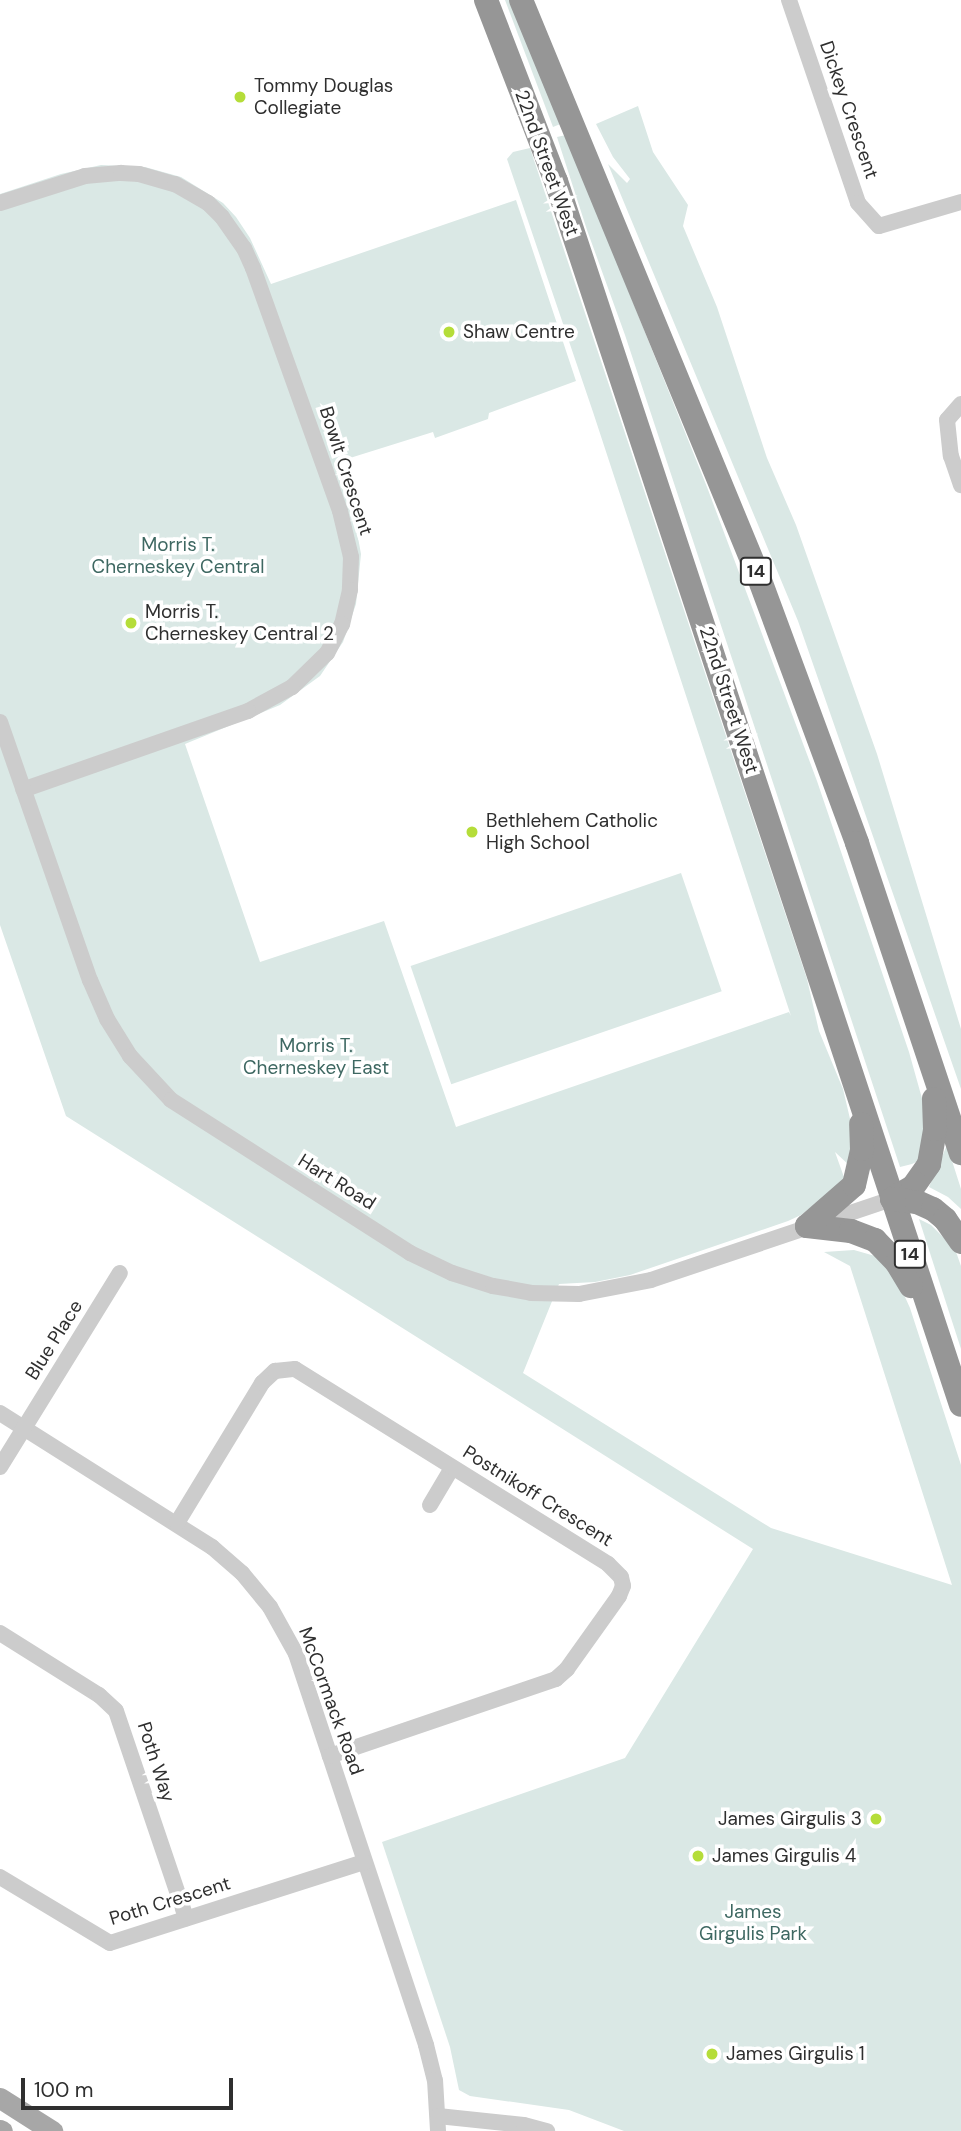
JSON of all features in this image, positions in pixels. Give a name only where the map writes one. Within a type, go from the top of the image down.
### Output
[{"type":"highway","name":"22nd Street West","points":[[486,0],[556,181],[961,1405]]},
{"type":"highway","name":"22nd Street West","points":[[521,0],[758,575],[857,843],[961,1153]]},
{"type":"highway","points":[[892,1199],[913,1187],[929,1164],[935,1129],[934,1076]]},
{"type":"highway","points":[[807,1227],[842,1198],[858,1176],[863,1106]]},
{"type":"highway","points":[[892,1199],[917,1202],[933,1209],[945,1219],[961,1242]]},
{"type":"highway","points":[[807,1227],[851,1231],[875,1240],[897,1263],[929,1309]]},
{"type":"main road","points":[[0,2098],[52,2131]]},
{"type":"street","name":"Dickey Crescent","points":[[789,0],[858,203],[879,226],[961,202]]},
{"type":"street","name":"Bowlt Crescent","points":[[0,204],[85,176],[139,174],[175,184],[208,203],[222,217],[244,248],[253,268],[340,511],[351,565],[347,607],[335,640],[317,664],[292,687],[248,711],[23,790]]},
{"type":"street","points":[[961,404],[947,420],[951,456],[961,485]]},
{"type":"street","name":"Hart Road","points":[[0,722],[98,1000],[118,1037],[143,1072],[171,1100],[410,1253],[442,1269],[493,1286],[531,1293],[579,1294],[651,1280],[892,1199]]},
{"type":"street","name":"Blue Place","points":[[24,1429],[120,1273]]},
{"type":"street","name":"Postnikoff Crescent","points":[[177,1523],[262,1383],[275,1371],[285,1368],[304,1373],[608,1564],[621,1577],[623,1586],[619,1596],[567,1669],[556,1679],[330,1756]]},
{"type":"street","name":"McCormack Road","points":[[0,1413],[177,1523],[227,1559],[270,1607],[296,1654],[431,2062],[438,2123]]},
{"type":"street","points":[[0,1466],[24,1429]]},
{"type":"street","points":[[430,1505],[453,1468]]},
{"type":"street","name":"Poth Way","points":[[0,1633],[99,1695],[116,1711],[186,1918]]},
{"type":"street","name":"Poth Crescent","points":[[0,1877],[108,1943],[364,1862]]},
{"type":"street","points":[[438,2123],[524,2125],[547,2131]]},
{"type":"green space","points":[[505,0],[512,0],[563,123],[553,127]]},
{"type":"green space","points":[[638,106],[653,152],[688,205],[683,226],[717,307],[767,458],[796,525],[877,754],[961,1029],[961,1089],[798,621],[608,164],[627,183],[630,179],[613,157],[596,124]]},
{"type":"green space","points":[[566,135],[707,487],[817,781],[909,1052],[923,1102],[924,1158],[912,1164],[900,1167],[625,335],[587,230],[557,137]]},
{"type":"green space","points":[[530,148],[807,979],[819,1031],[843,1089],[851,1123],[851,1167],[835,1152],[845,1180],[801,1215],[788,1221],[630,1275],[595,1282],[559,1284],[523,1373],[771,1528],[952,1585],[850,1266],[824,1252],[854,1250],[875,1256],[891,1266],[910,1308],[961,1465],[961,2131],[624,2131],[569,2110],[470,2096],[459,2090],[450,2047],[382,1842],[625,1758],[753,1549],[66,1116],[0,925],[0,194],[61,174],[101,165],[145,167],[181,177],[223,203],[236,217],[250,238],[271,284],[516,200],[576,381],[489,413],[488,419],[435,438],[433,432],[334,463],[357,532],[361,554],[356,604],[343,642],[320,676],[280,705],[185,744],[260,962],[384,921],[456,1127],[789,1012],[791,1016],[507,159],[513,152]]},
{"type":"green space","points":[[681,873],[722,991],[451,1084],[411,966]]},
{"type":"green space","points":[[947,1145],[961,1189],[961,1209],[948,1197],[929,1187]]},
{"type":"green space","points":[[919,1219],[931,1225],[955,1249],[961,1266],[961,1349]]},
{"type":"place","name":"Tommy Douglas Collegiate","points":[[240,97]]},
{"type":"place","name":"Shaw Centre","points":[[449,332]]},
{"type":"place","name":"Morris T. Cherneskey Central 2","points":[[131,623]]},
{"type":"place","name":"Bethlehem Catholic High School","points":[[472,832]]},
{"type":"place","name":"James Girgulis 3","points":[[876,1819]]},
{"type":"place","name":"James Girgulis 4","points":[[698,1856]]},
{"type":"place","name":"James Girgulis 1","points":[[712,2054]]},
{"type":"park label","name":"Morris T. Cherneskey Central","points":[[178,556]]},
{"type":"park label","name":"Morris T. Cherneskey East","points":[[316,1057]]},
{"type":"park label","name":"James Girgulis Park","points":[[753,1923]]}]
